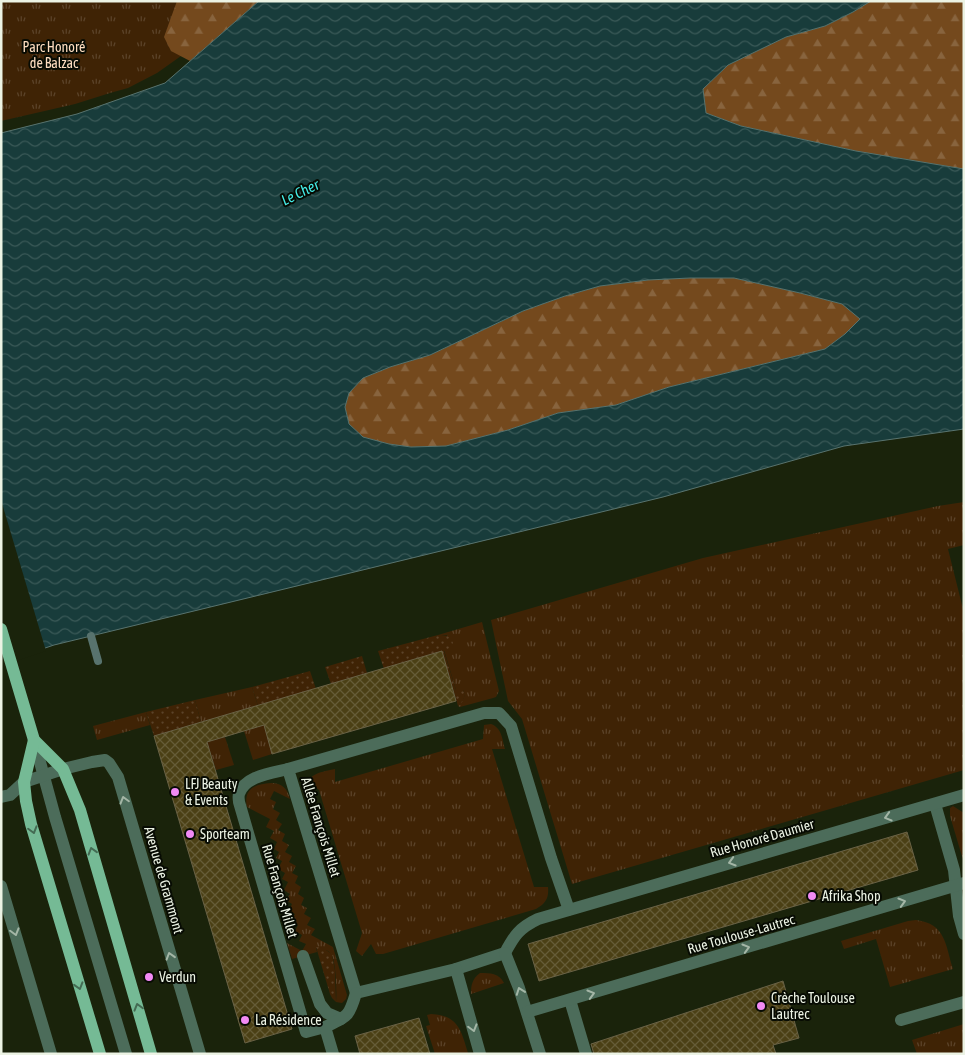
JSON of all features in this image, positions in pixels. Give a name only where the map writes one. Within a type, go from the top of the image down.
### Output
[{"type":"main road","points":[[1,629],[34,740],[63,769],[80,810],[151,1054]]},
{"type":"main road","points":[[34,740],[24,782],[26,801],[31,824],[100,1054]]},
{"type":"street","name":"Allée François Millet","points":[[356,993],[288,769],[484,713],[499,713],[510,726],[569,910]]},
{"type":"street","points":[[34,740],[126,1054]]},
{"type":"street","name":"Avenue de Grammont","points":[[1,797],[10,795],[24,782],[63,769],[105,760],[109,763],[118,777],[200,1054]]},
{"type":"street","name":"Rue François Millet","points":[[288,769],[252,779],[246,783],[239,794],[239,802],[306,1032],[325,1027],[349,1014],[356,993]]},
{"type":"street","name":"Rue Honoré Daumier","points":[[569,910],[964,795]]},
{"type":"street","points":[[935,804],[954,870],[960,884],[959,916],[964,934]]},
{"type":"street","name":"Rue Toulouse-Lautrec","points":[[527,1012],[960,884]]},
{"type":"street","points":[[1,886],[50,1054]]},
{"type":"street","points":[[356,993],[456,969],[505,953],[516,934],[524,926],[538,919],[569,910]]},
{"type":"street","points":[[505,953],[519,988],[540,1054]]},
{"type":"street","points":[[303,956],[320,1004],[326,1014],[341,1019]]},
{"type":"street","points":[[456,969],[480,1054]]},
{"type":"street","points":[[570,1000],[586,1054]]},
{"type":"street","points":[[901,1020],[964,1002]]},
{"type":"street","points":[[325,1027],[333,1054]]},
{"type":"green space","name":"Parc Honoré de Balzac","points":[[1,1],[224,1],[181,56],[157,73],[128,88],[75,104],[1,121]]},
{"type":"green space","points":[[177,1],[259,1],[190,61],[171,51],[164,37]]},
{"type":"green space","points":[[871,1],[964,1],[964,169],[856,151],[741,126],[706,113],[703,89],[728,65],[786,37],[825,26]]},
{"type":"green space","points":[[734,278],[800,293],[842,304],[861,319],[825,349],[669,387],[616,405],[558,413],[508,430],[446,446],[411,447],[389,444],[363,437],[349,424],[345,407],[349,393],[363,378],[390,367],[430,355],[523,311],[565,296],[600,286],[648,280]]},
{"type":"green space","points":[[964,502],[964,545],[948,549],[964,613],[964,770],[572,884],[522,719],[508,701],[491,620],[703,558],[938,506]]},
{"type":"green space","points":[[482,622],[499,691],[496,697],[460,707],[458,706],[464,698],[464,692],[463,690],[456,690],[444,650],[447,635],[438,635]]},
{"type":"green space","points":[[438,635],[451,638],[453,643],[450,648],[444,651],[456,690],[463,690],[465,694],[463,701],[458,706],[442,651],[384,669],[378,651]]},
{"type":"green space","points":[[362,656],[367,673],[331,684],[325,667]]},
{"type":"green space","points":[[310,671],[316,689],[258,706],[252,687]]},
{"type":"green space","points":[[252,687],[258,706],[201,722],[195,700]]},
{"type":"green space","points":[[195,700],[201,722],[154,736],[146,712]]},
{"type":"green space","points":[[146,712],[150,725],[97,740],[93,726]]},
{"type":"green space","points":[[491,724],[499,731],[505,749],[492,749],[534,887],[548,887],[546,900],[536,909],[383,954],[376,954],[371,944],[362,956],[356,951],[362,933],[319,790],[312,784],[308,793],[308,782],[314,775],[324,771],[335,769],[335,782],[483,739],[484,725]]},
{"type":"green space","points":[[264,725],[272,754],[253,760],[244,731]]},
{"type":"green space","points":[[225,737],[234,765],[216,770],[207,742]]},
{"type":"green space","points":[[271,783],[281,785],[289,795],[290,799],[274,791],[270,799],[276,802],[273,809],[280,813],[276,820],[282,824],[278,830],[285,834],[282,841],[289,845],[285,852],[292,856],[289,862],[296,866],[292,873],[298,876],[295,883],[301,887],[298,894],[304,898],[301,905],[307,908],[304,914],[311,918],[307,925],[315,929],[311,935],[333,947],[347,995],[342,1003],[336,1002],[335,969],[330,952],[316,948],[317,952],[292,959],[287,943],[302,951],[306,944],[299,941],[302,935],[295,931],[298,925],[291,921],[295,914],[289,911],[292,904],[286,900],[290,894],[284,890],[288,882],[282,879],[285,873],[278,869],[282,861],[276,858],[279,852],[274,849],[277,842],[270,838],[274,831],[266,827],[270,819],[247,807],[246,801],[249,792],[255,786]]},
{"type":"green space","points":[[953,806],[964,813],[964,863],[950,816],[950,808]]},
{"type":"green space","points":[[908,921],[926,922],[939,931],[946,944],[953,969],[890,987],[876,939],[844,949],[841,941]]},
{"type":"green space","points":[[316,947],[323,948],[332,954],[335,971],[336,1002],[330,994]]},
{"type":"green space","points":[[480,973],[497,975],[504,983],[471,994],[472,982]]},
{"type":"green space","points":[[427,1015],[447,1017],[457,1025],[468,1053],[435,1054],[426,1026],[430,1025]]},
{"type":"green space","points":[[964,1024],[964,1054],[917,1054],[912,1040]]},
{"type":"water","name":"Le Cher","points":[[259,1],[871,1],[825,26],[786,37],[728,65],[703,89],[706,113],[741,126],[856,151],[964,169],[964,429],[844,446],[663,497],[54,645],[1,663],[1,133],[77,114],[165,83]],"holes":[[[734,278],[842,304],[860,319],[845,334],[825,349],[669,387],[616,405],[558,413],[508,430],[446,446],[411,447],[389,444],[363,437],[349,424],[345,407],[349,393],[363,378],[390,367],[430,355],[523,311],[600,286],[648,280]]]},
{"type":"pier","points":[[1,500],[46,651],[1,666]]},
{"type":"building","points":[[442,651],[456,701],[272,754],[264,725],[207,742],[292,1029],[245,1043],[154,736]]},
{"type":"building","points":[[907,832],[918,870],[539,981],[528,944]]},
{"type":"building","points":[[783,981],[799,1038],[773,1045],[776,1054],[594,1054],[591,1044]]},
{"type":"building","points":[[419,1018],[430,1054],[360,1054],[355,1036]]},
{"type":"waterway","points":[[91,636],[98,661]]},
{"type":"place","name":"LFJ Beauty & Events","points":[[175,792]]},
{"type":"place","name":"Sporteam","points":[[190,834]]},
{"type":"place","name":"Afrika Shop","points":[[812,896]]},
{"type":"place","name":"Verdun","points":[[149,977]]},
{"type":"place","name":"Crèche Toulouse Lautrec","points":[[761,1006]]},
{"type":"place","name":"La Résidence","points":[[245,1020]]}]
